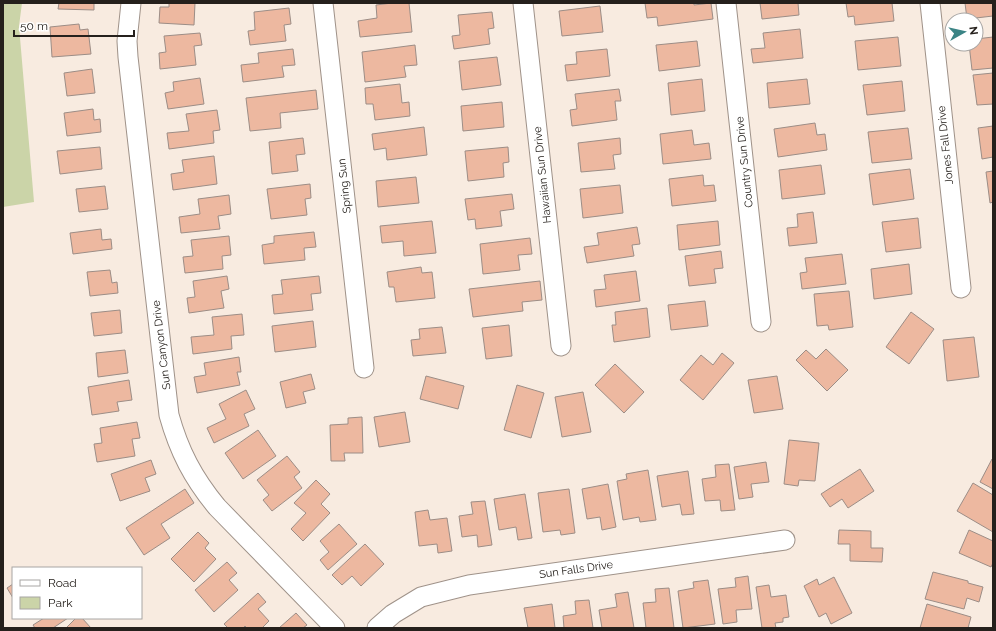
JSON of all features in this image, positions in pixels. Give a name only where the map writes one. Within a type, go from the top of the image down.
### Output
[{"type":"street","name":"Sun Canyon Drive","points":[[131,3],[127,41],[128,57],[169,414],[175,435],[182,454],[192,473],[212,501],[335,628]]},
{"type":"street","name":"Spring Sun","points":[[323,3],[364,368]]},
{"type":"street","name":"Hawaiian Sun Drive","points":[[522,3],[561,346]]},
{"type":"street","name":"Country Sun Drive","points":[[726,3],[761,322]]},
{"type":"street","name":"Jones Fall Drive","points":[[930,3],[961,288]]},
{"type":"street","name":"Sun Falls Drive","points":[[377,628],[393,614],[421,597],[469,585],[785,540]]},
{"type":"green space","points":[[3,3],[22,3],[19,26],[34,202],[3,207]]},
{"type":"building","points":[[59,3],[94,3],[94,10],[58,9]]},
{"type":"building","points":[[169,3],[195,3],[194,25],[159,23],[160,7],[169,7]]},
{"type":"building","points":[[409,3],[412,32],[360,37],[358,21],[377,18],[376,5]]},
{"type":"building","points":[[645,3],[694,3],[694,5],[711,3],[713,19],[658,26],[657,17],[647,18]]},
{"type":"building","points":[[760,3],[798,3],[799,15],[762,19]]},
{"type":"building","points":[[846,3],[892,3],[894,21],[855,25],[854,16],[848,17]]},
{"type":"building","points":[[965,3],[993,3],[993,16],[984,17],[984,12],[966,12]]},
{"type":"building","points":[[600,6],[603,32],[562,36],[559,11]]},
{"type":"building","points":[[289,8],[291,24],[284,25],[286,41],[250,45],[248,31],[255,30],[254,12]]},
{"type":"building","points":[[492,12],[494,28],[488,29],[490,44],[454,49],[452,36],[460,35],[458,15]]},
{"type":"building","points":[[79,24],[80,30],[88,29],[91,54],[52,57],[50,27]]},
{"type":"building","points":[[800,29],[803,58],[753,63],[751,49],[765,48],[763,33]]},
{"type":"building","points":[[200,33],[202,45],[194,46],[196,65],[160,69],[159,53],[166,52],[164,36]]},
{"type":"building","points":[[898,37],[901,66],[858,70],[855,41]]},
{"type":"building","points":[[993,37],[993,68],[972,70],[970,52],[984,52],[984,38]]},
{"type":"building","points":[[697,41],[700,66],[659,71],[656,45]]},
{"type":"building","points":[[415,45],[417,65],[404,66],[406,77],[365,82],[362,52]]},
{"type":"building","points":[[293,49],[295,65],[282,66],[284,77],[243,82],[241,65],[259,63],[258,53]]},
{"type":"building","points":[[607,49],[610,76],[567,81],[565,65],[577,64],[576,52]]},
{"type":"building","points":[[497,57],[501,85],[462,90],[459,61]]},
{"type":"building","points":[[92,69],[95,93],[67,96],[64,73]]},
{"type":"building","points":[[993,73],[993,104],[977,105],[973,75]]},
{"type":"building","points":[[200,78],[204,104],[168,109],[165,93],[174,91],[173,82]]},
{"type":"building","points":[[702,79],[705,111],[671,115],[668,83]]},
{"type":"building","points":[[807,79],[810,104],[769,108],[767,83]]},
{"type":"building","points":[[902,81],[905,111],[867,115],[863,85]]},
{"type":"building","points":[[400,84],[402,103],[409,102],[410,116],[375,120],[373,104],[366,104],[365,88]]},
{"type":"building","points":[[619,89],[621,101],[615,101],[617,120],[572,126],[570,110],[577,109],[575,94]]},
{"type":"building","points":[[316,90],[318,109],[280,113],[281,128],[250,131],[246,98]]},
{"type":"building","points":[[502,102],[504,127],[463,131],[461,106]]},
{"type":"building","points":[[93,109],[94,120],[100,119],[101,132],[67,136],[64,113]]},
{"type":"building","points":[[217,110],[220,130],[213,131],[214,143],[169,149],[167,133],[189,131],[186,114]]},
{"type":"building","points":[[815,123],[817,135],[825,134],[827,150],[778,157],[774,129]]},
{"type":"building","points":[[993,126],[993,157],[982,159],[978,128]]},
{"type":"building","points":[[424,127],[427,155],[387,160],[386,148],[374,150],[372,134]]},
{"type":"building","points":[[908,128],[912,159],[872,163],[868,132]]},
{"type":"building","points":[[692,130],[694,145],[709,143],[711,159],[663,164],[660,134]]},
{"type":"building","points":[[303,138],[305,154],[296,155],[298,171],[272,174],[269,142]]},
{"type":"building","points":[[620,138],[621,154],[613,155],[615,169],[581,172],[578,143]]},
{"type":"building","points":[[100,147],[102,169],[60,174],[57,151]]},
{"type":"building","points":[[508,147],[509,162],[503,163],[504,177],[468,181],[465,151]]},
{"type":"building","points":[[214,156],[217,184],[173,190],[171,174],[184,172],[182,160]]},
{"type":"building","points":[[821,165],[825,194],[782,199],[779,170]]},
{"type":"building","points":[[910,169],[914,199],[873,205],[869,174]]},
{"type":"building","points":[[993,171],[993,202],[990,203],[986,172]]},
{"type":"building","points":[[703,175],[704,186],[714,185],[716,201],[672,206],[669,179]]},
{"type":"building","points":[[416,177],[419,203],[378,207],[376,181]]},
{"type":"building","points":[[310,184],[311,198],[305,199],[307,215],[271,219],[267,189]]},
{"type":"building","points":[[620,185],[623,213],[583,218],[580,189]]},
{"type":"building","points":[[105,186],[108,209],[79,212],[76,189]]},
{"type":"building","points":[[512,194],[514,209],[500,211],[502,226],[476,229],[475,219],[468,220],[465,199]]},
{"type":"building","points":[[229,195],[231,214],[218,216],[220,229],[181,233],[179,217],[200,214],[198,199]]},
{"type":"building","points":[[813,212],[817,243],[789,246],[787,228],[798,227],[797,214]]},
{"type":"building","points":[[918,218],[921,248],[886,252],[882,222]]},
{"type":"building","points":[[432,221],[436,253],[404,256],[403,241],[382,243],[380,226]]},
{"type":"building","points":[[718,221],[720,245],[679,250],[677,225]]},
{"type":"building","points":[[637,227],[640,244],[632,245],[634,256],[587,263],[584,247],[599,245],[597,233]]},
{"type":"building","points":[[101,229],[102,240],[111,239],[112,249],[73,254],[70,233]]},
{"type":"building","points":[[314,232],[316,247],[304,248],[305,260],[264,264],[262,245],[274,243],[274,236]]},
{"type":"building","points":[[229,236],[231,255],[222,256],[223,269],[185,273],[183,257],[193,256],[191,240]]},
{"type":"building","points":[[530,238],[532,254],[518,255],[520,270],[483,274],[480,244]]},
{"type":"building","points":[[721,251],[723,268],[714,269],[716,283],[689,286],[685,256]]},
{"type":"building","points":[[842,254],[846,284],[802,289],[800,273],[807,272],[805,258]]},
{"type":"building","points":[[909,264],[912,294],[874,299],[871,269]]},
{"type":"building","points":[[421,267],[422,273],[432,272],[435,298],[396,302],[394,287],[389,287],[387,272]]},
{"type":"building","points":[[110,270],[112,283],[117,282],[118,293],[90,296],[87,272]]},
{"type":"building","points":[[636,271],[640,301],[596,307],[594,290],[606,289],[604,275]]},
{"type":"building","points":[[227,276],[229,289],[221,291],[224,308],[189,313],[187,298],[195,297],[193,281]]},
{"type":"building","points":[[319,276],[321,293],[311,294],[313,310],[274,314],[272,295],[283,294],[281,280]]},
{"type":"building","points":[[540,281],[542,300],[522,302],[523,311],[473,317],[469,289]]},
{"type":"building","points":[[849,291],[853,327],[829,330],[828,325],[817,326],[814,294]]},
{"type":"building","points":[[705,301],[708,326],[671,330],[668,305]]},
{"type":"building","points":[[647,308],[650,337],[614,342],[612,325],[616,325],[615,312]]},
{"type":"building","points":[[120,310],[122,333],[94,336],[91,313]]},
{"type":"building","points":[[911,312],[934,329],[909,364],[886,347]]},
{"type":"building","points":[[242,314],[244,335],[231,336],[232,349],[193,354],[191,337],[214,335],[212,317]]},
{"type":"building","points":[[313,321],[316,347],[275,352],[272,326]]},
{"type":"building","points":[[509,325],[512,356],[486,359],[482,328]]},
{"type":"building","points":[[442,327],[446,353],[413,356],[411,340],[420,339],[419,329]]},
{"type":"building","points":[[974,337],[979,377],[947,381],[943,340]]},
{"type":"building","points":[[826,349],[848,370],[827,391],[796,360],[806,350],[816,359]]},
{"type":"building","points":[[125,350],[128,373],[98,377],[96,353]]},
{"type":"building","points":[[722,353],[734,363],[703,400],[680,380],[701,355],[713,365]]},
{"type":"building","points":[[239,357],[241,372],[237,372],[240,385],[197,393],[194,377],[206,375],[204,363]]},
{"type":"building","points":[[615,364],[644,392],[624,413],[595,385]]},
{"type":"building","points":[[311,374],[315,389],[303,392],[306,403],[286,408],[280,382]]},
{"type":"building","points":[[426,376],[464,386],[458,409],[420,399]]},
{"type":"building","points":[[777,376],[783,409],[754,413],[748,380]]},
{"type":"building","points":[[129,380],[132,400],[117,402],[119,411],[92,415],[88,387]]},
{"type":"building","points":[[517,385],[544,393],[531,438],[504,430]]},
{"type":"building","points":[[246,390],[255,409],[244,414],[249,426],[214,443],[207,428],[226,419],[219,404]]},
{"type":"building","points":[[583,392],[591,432],[562,437],[555,397]]},
{"type":"building","points":[[405,412],[410,442],[379,447],[374,417]]},
{"type":"building","points":[[362,417],[363,453],[344,453],[345,461],[331,461],[330,425],[348,424],[348,418]]},
{"type":"building","points":[[137,422],[140,438],[132,439],[135,456],[97,462],[94,444],[102,443],[100,428]]},
{"type":"building","points":[[258,430],[276,456],[243,479],[225,453]]},
{"type":"building","points":[[789,440],[819,443],[815,481],[799,480],[798,486],[784,484]]},
{"type":"building","points":[[287,456],[300,472],[294,477],[302,488],[272,511],[263,500],[269,495],[257,480]]},
{"type":"building","points":[[992,459],[993,460],[993,489],[980,482]]},
{"type":"building","points":[[151,460],[156,474],[145,478],[150,491],[120,501],[111,474]]},
{"type":"building","points":[[766,462],[769,482],[751,484],[753,497],[739,499],[734,467]]},
{"type":"building","points":[[729,464],[735,510],[721,511],[720,500],[705,501],[702,479],[716,477],[715,465]]},
{"type":"building","points":[[860,469],[874,491],[848,508],[842,499],[830,507],[821,494]]},
{"type":"building","points":[[648,470],[656,520],[640,522],[639,517],[623,520],[617,481],[627,479],[626,474]]},
{"type":"building","points":[[688,471],[694,514],[682,515],[680,504],[662,507],[657,476]]},
{"type":"building","points":[[316,480],[330,494],[321,504],[330,513],[303,541],[291,529],[306,513],[294,503]]},
{"type":"building","points":[[973,483],[993,495],[993,532],[957,511]]},
{"type":"building","points":[[608,484],[616,527],[602,530],[600,517],[587,519],[582,489]]},
{"type":"building","points":[[185,489],[194,503],[161,524],[170,538],[144,555],[126,528]]},
{"type":"building","points":[[569,489],[575,533],[561,535],[560,530],[543,532],[538,493]]},
{"type":"building","points":[[525,494],[532,538],[518,540],[516,527],[499,530],[494,499]]},
{"type":"building","points":[[485,501],[492,545],[478,547],[477,535],[462,537],[459,516],[473,514],[471,502]]},
{"type":"building","points":[[428,510],[430,520],[447,518],[452,551],[438,553],[437,544],[419,546],[415,512]]},
{"type":"building","points":[[339,524],[357,544],[328,570],[320,560],[329,552],[320,541]]},
{"type":"building","points":[[839,530],[871,531],[871,548],[883,548],[882,562],[850,561],[850,544],[838,544]]},
{"type":"building","points":[[969,530],[993,541],[993,563],[991,567],[959,553]]},
{"type":"building","points":[[198,532],[209,543],[205,548],[216,559],[194,582],[171,559]]},
{"type":"building","points":[[365,544],[384,564],[361,586],[352,576],[342,585],[332,575]]},
{"type":"building","points":[[227,562],[237,573],[229,580],[238,590],[214,612],[195,590]]},
{"type":"building","points":[[933,572],[968,581],[968,583],[983,587],[979,602],[967,598],[964,609],[925,599]]},
{"type":"building","points":[[748,576],[752,609],[736,610],[737,622],[723,624],[718,589],[736,587],[735,578]]},
{"type":"building","points":[[834,577],[852,613],[831,624],[826,613],[819,617],[804,586],[817,579],[819,585]]},
{"type":"building","points":[[708,580],[715,624],[683,628],[678,591],[694,588],[693,582]]},
{"type":"building","points":[[12,585],[12,596],[7,588]]},
{"type":"building","points":[[769,585],[771,597],[786,595],[789,617],[783,618],[783,622],[775,623],[776,628],[762,628],[756,587]]},
{"type":"building","points":[[669,588],[674,628],[646,628],[643,603],[656,602],[655,589]]},
{"type":"building","points":[[628,592],[634,628],[602,628],[599,610],[617,607],[615,594]]},
{"type":"building","points":[[258,593],[266,602],[258,609],[269,621],[262,628],[247,628],[245,626],[243,628],[228,628],[224,624]]},
{"type":"building","points":[[589,600],[593,628],[564,628],[563,616],[576,614],[575,601]]},
{"type":"building","points":[[552,604],[555,628],[528,628],[524,608]]},
{"type":"building","points":[[927,604],[971,617],[968,628],[920,628]]},
{"type":"building","points":[[296,613],[307,625],[303,628],[279,628]]},
{"type":"building","points":[[42,619],[66,619],[53,628],[35,628],[33,625]]},
{"type":"building","points":[[75,619],[83,619],[91,628],[66,628]]}]
